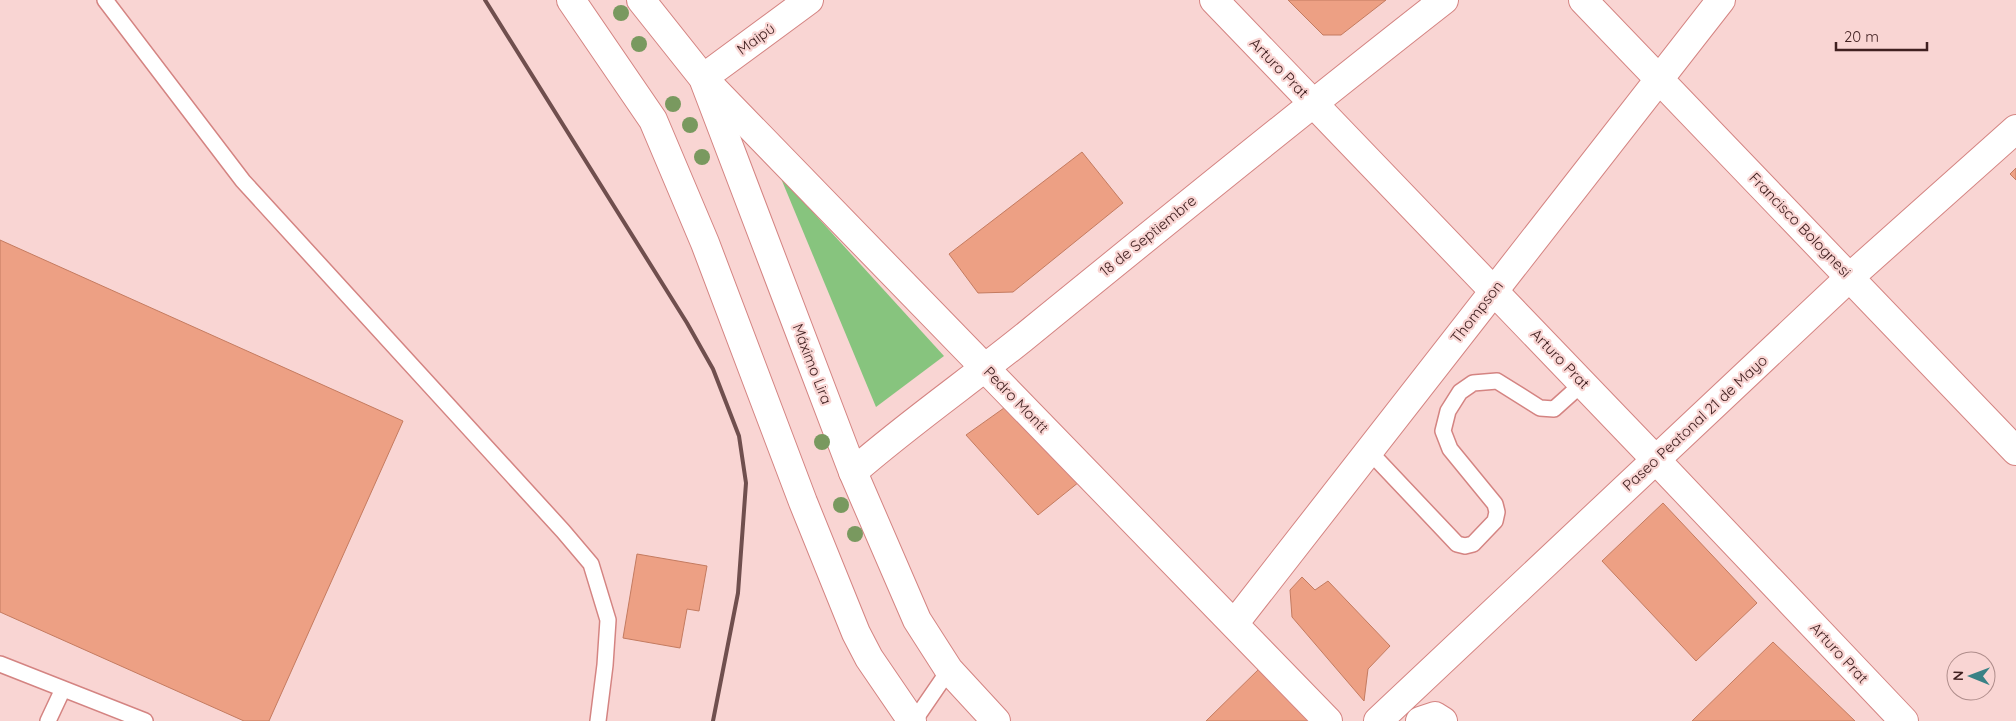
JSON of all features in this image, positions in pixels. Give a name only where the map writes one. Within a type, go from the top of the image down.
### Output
[{"type":"street","points":[[572,0],[654,120],[856,633],[868,658],[913,721]]},
{"type":"street","name":"Máximo Lira","points":[[640,0],[703,78],[853,472],[917,620],[949,670],[996,721]]},
{"type":"street","name":"Maipú","points":[[703,78],[810,0]]},
{"type":"street","name":"Arturo Prat","points":[[1214,0],[1583,383],[1904,721]]},
{"type":"street","name":"18 de Septiembre","points":[[853,472],[891,439],[986,368],[1312,103],[1444,0]]},
{"type":"street","name":"Francisco Bolognesi","points":[[1584,0],[2016,451]]},
{"type":"street","name":"Thompson","points":[[1234,624],[1721,0]]},
{"type":"street","name":"Pedro Montt","points":[[703,78],[1328,721]]},
{"type":"street","name":"Paseo Peatonal 21 de Mayo","points":[[1378,721],[1850,277],[2016,129]]},
{"type":"street","points":[[1420,721],[1436,716],[1443,721]]},
{"type":"lane","points":[[105,0],[243,180],[592,564],[608,620],[598,721]]},
{"type":"lane","points":[[1369,451],[1456,544],[1465,546],[1473,544],[1495,521],[1497,512],[1495,504],[1450,449],[1444,431],[1448,410],[1460,392],[1473,383],[1496,381],[1540,408],[1554,409],[1583,383]]},
{"type":"lane","points":[[0,664],[145,721]]},
{"type":"lane","points":[[913,721],[949,670]]},
{"type":"lane","points":[[48,721],[62,689]]},
{"type":"green space","points":[[780,176],[944,356],[876,407]]},
{"type":"building","points":[[1288,0],[1386,0],[1341,35],[1323,35]]},
{"type":"building","points":[[1082,152],[1123,203],[1013,292],[978,293],[949,254]]},
{"type":"building","points":[[2016,168],[2016,180],[2010,174]]},
{"type":"building","points":[[0,240],[403,421],[269,721],[244,721],[0,612]]},
{"type":"building","points":[[1004,408],[1079,482],[1038,515],[966,435]]},
{"type":"building","points":[[1663,503],[1757,603],[1696,661],[1602,561]]},
{"type":"building","points":[[637,554],[707,566],[699,611],[687,609],[680,648],[623,638]]},
{"type":"building","points":[[1302,577],[1315,590],[1328,581],[1390,646],[1368,669],[1364,701],[1292,617],[1290,590]]},
{"type":"building","points":[[1773,642],[1855,721],[1692,721]]},
{"type":"building","points":[[1262,666],[1314,721],[1206,721]]},
{"type":"railway","points":[[485,0],[687,323],[713,369],[739,436],[746,483],[738,593],[713,721]]}]
